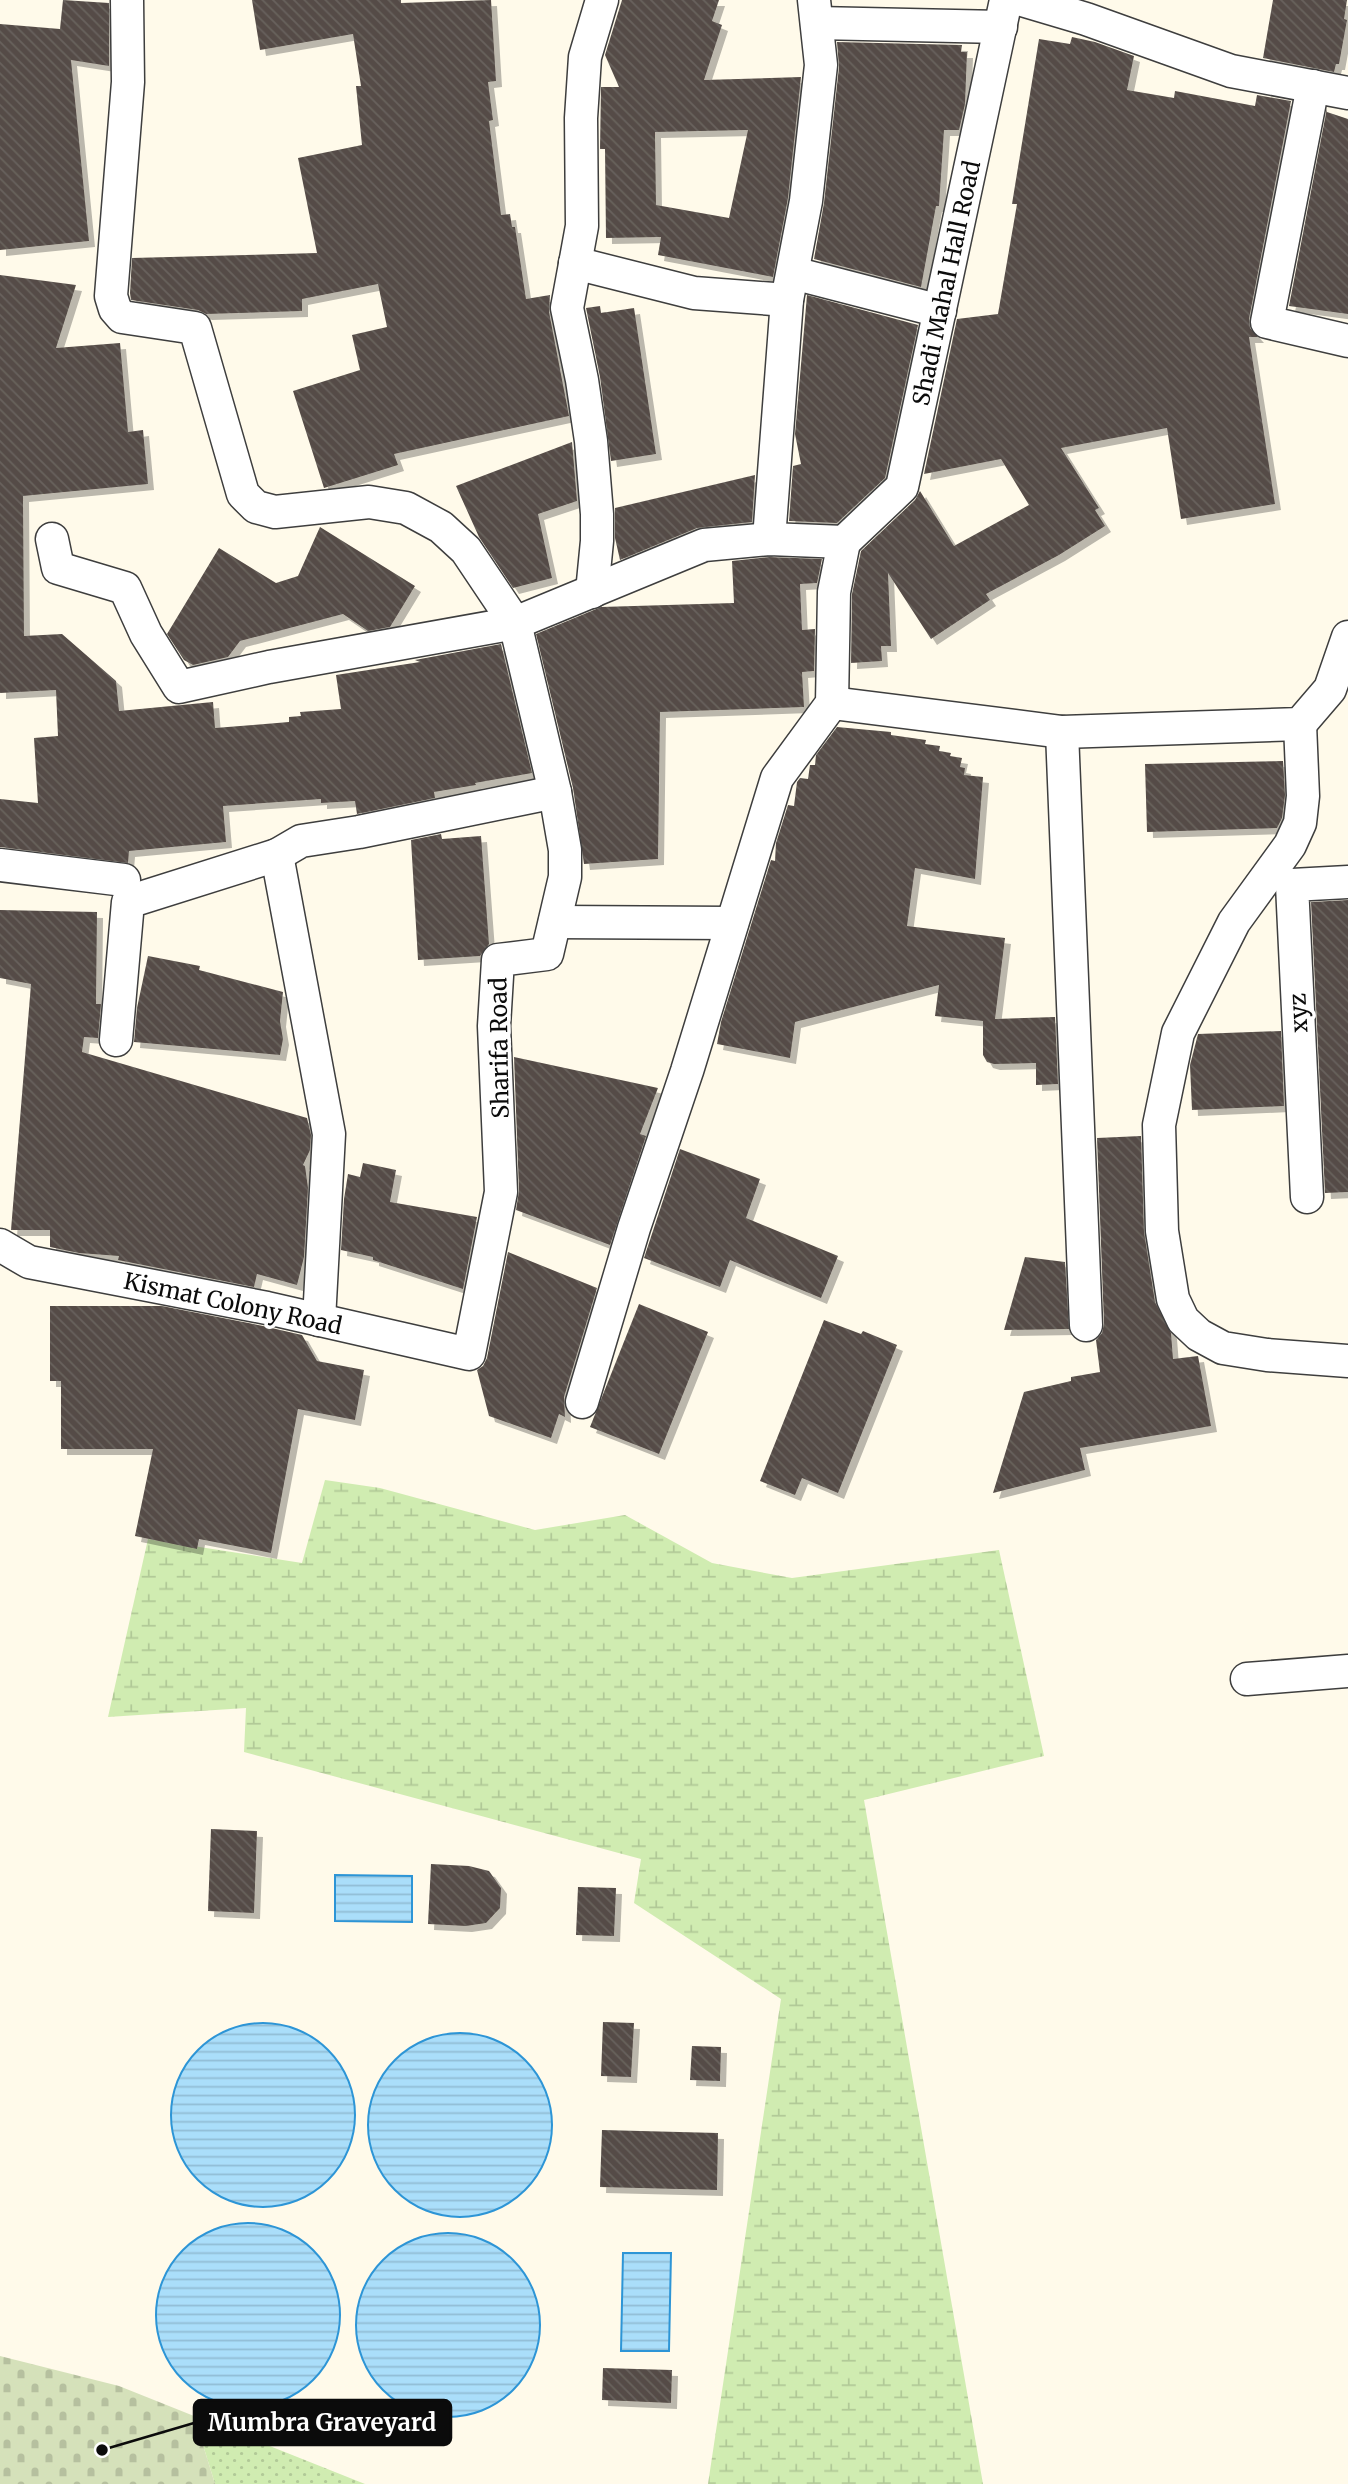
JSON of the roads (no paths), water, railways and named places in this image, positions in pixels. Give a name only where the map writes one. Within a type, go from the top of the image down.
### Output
[{"type":"street","points":[[127,0],[128,82],[111,296],[115,309],[122,317],[195,328],[243,494],[256,507],[275,512],[369,502],[406,508],[441,527],[466,550],[516,623]]},
{"type":"street","points":[[592,593],[597,514],[591,441],[567,308],[582,226],[581,118],[585,57],[602,0]]},
{"type":"street","points":[[1022,0],[1086,19],[1231,71],[1348,90]]},
{"type":"street","points":[[769,539],[790,287],[806,201],[821,65],[816,11],[1003,13]]},
{"type":"street","name":"Shadi Mahal Hall Road","points":[[844,542],[902,487],[1003,13]]},
{"type":"street","points":[[1313,86],[1267,322],[1348,341]]},
{"type":"street","points":[[575,263],[694,293],[790,287],[940,311]]},
{"type":"street","points":[[52,539],[58,568],[125,588],[145,634],[180,687],[282,665],[516,623],[704,545],[769,539],[844,542],[834,593],[832,704],[777,778],[687,1071],[634,1228],[582,1402]]},
{"type":"street","name":"Sharifa Road","points":[[469,1354],[501,1192],[494,1026],[498,960],[547,954],[565,877],[565,850],[555,792],[516,623]]},
{"type":"street","points":[[1348,637],[1330,689],[1300,724],[1303,796],[1300,823],[1290,845],[1234,922],[1178,1033],[1159,1125],[1162,1231],[1173,1299],[1184,1320],[1199,1335],[1223,1348],[1267,1355],[1348,1361]]},
{"type":"street","points":[[832,704],[1062,732],[1300,724]]},
{"type":"street","points":[[1062,732],[1086,1325]]},
{"type":"street","points":[[116,1041],[128,902],[276,855],[301,841],[359,832],[555,792]]},
{"type":"street","points":[[276,855],[329,1134],[319,1320]]},
{"type":"street","points":[[0,865],[124,880]]},
{"type":"street","name":"xyz","points":[[1307,1197],[1292,885],[1348,882]]},
{"type":"street","points":[[555,922],[732,923]]},
{"type":"street","name":"Kismat Colony Road","points":[[0,1245],[29,1262],[319,1320],[469,1354]]},
{"type":"street","points":[[1247,1679],[1348,1671]]},
{"type":"water","points":[[335,1875],[412,1876],[412,1922],[335,1921]]},
{"type":"water","points":[[263,2023],[298,2030],[328,2050],[348,2080],[355,2115],[348,2150],[328,2180],[298,2200],[263,2207],[228,2200],[198,2180],[178,2150],[171,2115],[178,2080],[198,2050],[228,2030]]},
{"type":"water","points":[[460,2033],[495,2040],[525,2060],[545,2090],[552,2125],[545,2160],[525,2190],[495,2210],[460,2217],[425,2210],[395,2190],[375,2160],[368,2125],[375,2090],[395,2060],[425,2040]]},
{"type":"water","points":[[248,2223],[283,2230],[313,2250],[333,2280],[340,2315],[333,2350],[313,2380],[283,2400],[248,2407],[213,2400],[183,2380],[163,2350],[156,2315],[163,2280],[183,2250],[213,2230]]},
{"type":"water","points":[[448,2233],[483,2240],[513,2260],[533,2290],[540,2325],[533,2360],[513,2390],[483,2410],[448,2417],[413,2410],[383,2390],[363,2360],[356,2325],[363,2290],[383,2260],[413,2240]]},
{"type":"water","points":[[623,2253],[671,2253],[669,2351],[621,2351]]},
{"type":"place","name":"Mumbra Graveyard","points":[[102,2450]]}]
